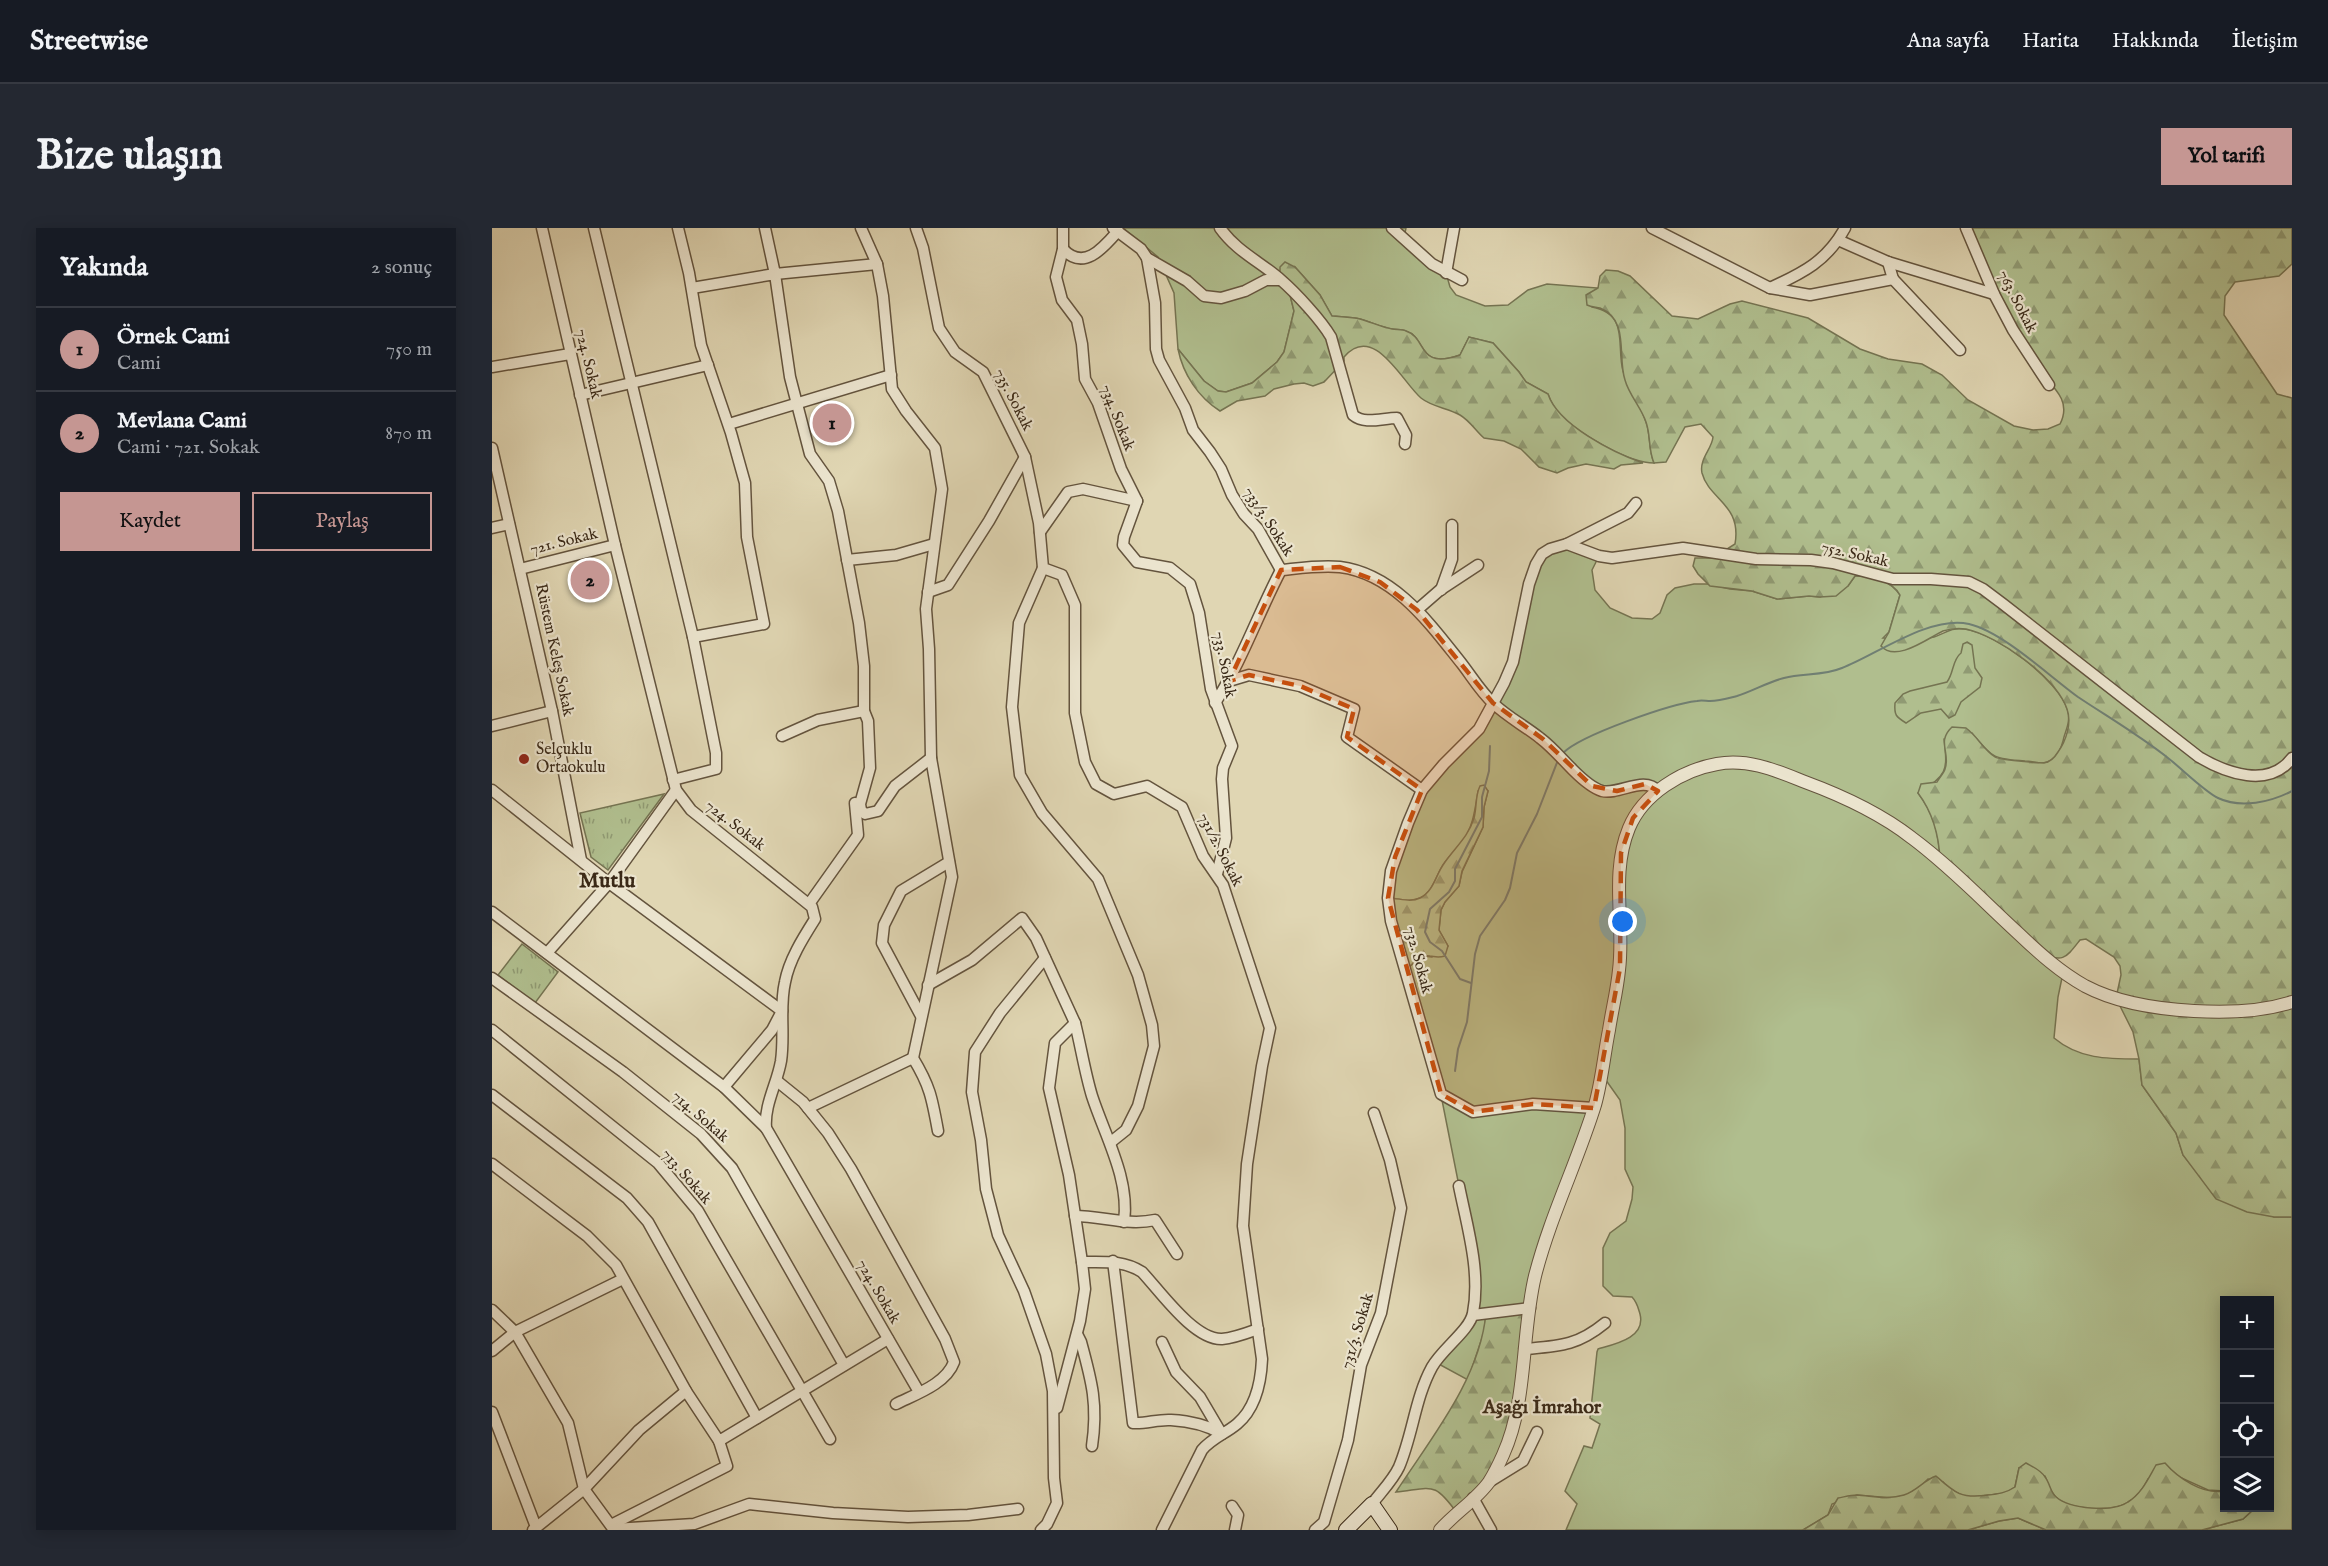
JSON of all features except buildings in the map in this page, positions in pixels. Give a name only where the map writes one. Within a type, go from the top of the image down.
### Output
[{"type":"main road","points":[[1346,1530],[1372,1504],[1390,1530]]},
{"type":"street","name":"724. Sokak","points":[[542,228],[615,545],[675,785],[691,810],[809,904]]},
{"type":"street","points":[[548,953],[609,883],[675,785],[716,770],[716,753],[693,637],[594,228]]},
{"type":"street","points":[[678,228],[692,288],[701,345],[729,424],[745,483],[747,537],[764,624],[693,637]]},
{"type":"street","points":[[765,228],[775,274],[790,377],[810,453],[829,481],[859,623],[870,768],[860,804],[861,810],[865,814],[878,811],[895,786],[931,758]]},
{"type":"street","points":[[861,228],[877,264],[884,296],[892,389],[935,448],[942,489],[926,609],[930,649],[931,758],[952,878],[913,1058],[930,1089],[938,1131]]},
{"type":"street","name":"735. Sokak","points":[[916,228],[923,248],[939,328],[955,352],[983,372],[1024,457],[1040,532]]},
{"type":"street","name":"734. Sokak","points":[[1063,228],[1063,249],[1056,277],[1062,300],[1077,320],[1085,379],[1098,403],[1121,469],[1137,501]]},
{"type":"street","points":[[1220,228],[1248,258],[1281,280],[1325,326],[1331,337],[1353,415],[1359,420],[1366,421],[1396,418],[1406,435],[1405,444]]},
{"type":"street","points":[[1392,228],[1432,264],[1462,280]]},
{"type":"street","points":[[1446,273],[1454,228]]},
{"type":"street","points":[[1652,228],[1770,288],[1810,295],[1893,279]]},
{"type":"street","points":[[1770,288],[1817,264],[1838,240],[1845,228]]},
{"type":"street","name":"763. Sokak","points":[[1966,228],[1994,294],[2019,339],[2049,385]]},
{"type":"street","points":[[1063,249],[1069,256],[1087,259],[1100,252],[1116,229],[1141,249],[1147,258],[1187,280],[1204,296],[1221,298],[1245,291],[1266,280],[1281,280]]},
{"type":"street","points":[[1838,240],[1888,262],[1994,294]]},
{"type":"street","name":"733/3. Sokak","points":[[1147,258],[1155,303],[1156,349],[1159,360],[1194,430],[1221,469],[1232,495],[1244,514],[1258,529],[1281,570],[1318,566],[1340,567],[1359,571],[1380,582],[1417,610],[1493,703],[1542,739],[1592,786],[1603,791],[1645,784],[1653,786],[1658,791]]},
{"type":"street","points":[[1888,262],[1893,279],[1960,350]]},
{"type":"street","points":[[692,288],[775,274],[877,264]]},
{"type":"street","points":[[492,367],[570,354]]},
{"type":"street","points":[[580,395],[708,365]]},
{"type":"street","points":[[729,424],[891,375]]},
{"type":"street","name":"Rüstem Keleş Sokak","points":[[492,448],[552,711],[581,860]]},
{"type":"street","points":[[928,592],[948,585],[989,521],[1024,457]]},
{"type":"street","points":[[1111,1142],[1126,1130],[1138,1106],[1154,1046],[1152,1025],[1138,975],[1098,879],[1042,813],[1020,775],[1012,707],[1019,622],[1043,568],[1040,532],[1068,492],[1083,489],[1137,501]]},
{"type":"street","name":"733. Sokak","points":[[1137,501],[1123,545],[1137,562],[1170,568],[1190,584],[1199,613],[1211,689],[1232,746],[1223,768],[1226,838],[1217,874]]},
{"type":"street","points":[[1493,703],[1513,662],[1529,584],[1542,554],[1628,513],[1636,503]]},
{"type":"street","points":[[492,528],[509,524]]},
{"type":"street","points":[[1440,590],[1452,559],[1452,525]]},
{"type":"street","points":[[847,560],[896,555],[934,544]]},
{"type":"street","name":"752. Sokak","points":[[1567,544],[1606,557],[1690,549],[1756,559],[1833,563],[1893,579],[1969,582],[2003,604],[2211,764],[2241,774],[2261,775],[2278,771],[2292,758]]},
{"type":"street","name":"721. Sokak","points":[[520,569],[615,545]]},
{"type":"street","points":[[1417,610],[1440,590],[1478,565]]},
{"type":"street","name":"731/2. Sokak","points":[[1043,568],[1062,575],[1075,605],[1075,713],[1085,762],[1096,784],[1114,794],[1147,786],[1182,807],[1203,856],[1223,885],[1270,1028],[1247,1164],[1243,1226],[1262,1359],[1261,1376],[1256,1398],[1246,1415],[1236,1425],[1210,1441],[1202,1450],[1162,1530]]},
{"type":"street","points":[[1215,703],[1229,681],[1262,606],[1281,570]]},
{"type":"street","points":[[1229,681],[1249,675],[1300,686],[1354,709],[1347,737],[1422,790]]},
{"type":"street","name":"732. Sokak","points":[[1493,703],[1479,729],[1422,790],[1395,857],[1388,898],[1396,941],[1441,1095],[1473,1112],[1533,1104],[1594,1108]]},
{"type":"street","points":[[492,726],[552,711]]},
{"type":"street","points":[[782,736],[818,720],[864,711]]},
{"type":"street","points":[[1440,1530],[1488,1482],[1504,1453],[1512,1428],[1534,1280],[1594,1108],[1602,1076],[1620,968],[1618,876],[1621,853],[1633,818],[1658,791],[1688,773],[1719,763],[1738,762],[1776,771],[1852,801],[1886,819],[1940,860],[2055,966],[2084,986],[2103,994],[2171,1010],[2234,1012],[2292,1002]]},
{"type":"street","points":[[492,790],[609,883],[782,1011]]},
{"type":"street","points":[[766,1128],[765,1112],[777,1081],[784,1038],[782,1011],[784,982],[792,960],[815,919],[809,904],[858,835],[854,804],[856,796],[865,790]]},
{"type":"street","points":[[921,1016],[882,943],[884,925],[901,891],[949,862]]},
{"type":"street","name":"724. Sokak","points":[[492,912],[724,1087],[766,1128],[920,1392]]},
{"type":"street","points":[[928,986],[972,960],[1022,918],[1036,938],[1075,1023],[1092,1096],[1111,1142],[1122,1186],[1124,1222]]},
{"type":"street","points":[[1041,1530],[1047,1524],[1058,1503],[1054,1478],[1053,1391],[1046,1354],[1024,1291],[998,1235],[986,1189],[981,1140],[972,1092],[975,1052],[1000,1012],[1045,958]]},
{"type":"street","name":"714. Sokak","points":[[492,978],[623,1072],[701,1134],[732,1168],[844,1365]]},
{"type":"street","points":[[724,1087],[772,1030],[782,1011]]},
{"type":"street","points":[[1054,1418],[1077,1334],[1085,1289],[1069,1176],[1049,1088],[1054,1043],[1075,1023]]},
{"type":"street","name":"713. Sokak","points":[[492,1030],[658,1163],[698,1211],[830,1439]]},
{"type":"street","points":[[808,1108],[913,1058]]},
{"type":"street","points":[[777,1081],[808,1108],[828,1133],[851,1169],[945,1339],[954,1362],[951,1369],[932,1386],[896,1404]]},
{"type":"street","points":[[492,1095],[627,1198],[648,1222],[757,1418]]},
{"type":"street","name":"731/3. Sokak","points":[[1315,1530],[1324,1522],[1348,1440],[1361,1365],[1381,1313],[1401,1208],[1390,1160],[1374,1113]]},
{"type":"street","points":[[492,1164],[587,1236],[616,1265],[686,1391],[719,1441],[727,1466],[613,1528]]},
{"type":"street","points":[[1372,1504],[1399,1467],[1422,1387],[1429,1373],[1443,1351],[1465,1328],[1473,1315],[1475,1294],[1472,1255],[1459,1186]]},
{"type":"street","points":[[1075,1216],[1096,1216],[1139,1224],[1155,1220],[1177,1254]]},
{"type":"street","points":[[1082,1262],[1113,1261],[1133,1266],[1142,1272],[1191,1325],[1207,1336],[1221,1339],[1258,1329]]},
{"type":"street","points":[[1113,1261],[1133,1423],[1143,1424],[1170,1419],[1210,1426],[1222,1434]]},
{"type":"street","points":[[492,1351],[515,1332],[623,1279]]},
{"type":"street","points":[[1473,1315],[1530,1308]]},
{"type":"street","points":[[492,1310],[515,1332],[568,1423],[584,1489],[613,1528]]},
{"type":"street","points":[[1525,1350],[1576,1343],[1605,1323]]},
{"type":"street","points":[[1077,1334],[1082,1342],[1096,1401],[1092,1446]]},
{"type":"street","points":[[719,1441],[888,1339]]},
{"type":"street","points":[[1162,1342],[1176,1372],[1200,1397],[1222,1434]]},
{"type":"street","points":[[492,1412],[535,1529],[584,1489],[639,1430],[686,1391]]},
{"type":"street","points":[[1488,1482],[1523,1461],[1537,1432]]},
{"type":"street","points":[[1473,1498],[1491,1530]]},
{"type":"street","points":[[613,1528],[694,1524],[749,1504],[833,1513],[908,1516],[968,1515],[1018,1509]]},
{"type":"street","points":[[1232,1506],[1238,1515],[1235,1530]]},
{"type":"highlighted area","points":[[1340,567],[1380,582],[1417,610],[1493,703],[1543,739],[1592,786],[1617,791],[1645,784],[1658,791],[1633,818],[1621,853],[1620,968],[1594,1108],[1533,1104],[1473,1112],[1441,1094],[1388,898],[1395,857],[1422,790],[1347,737],[1354,709],[1300,686],[1249,675],[1229,681],[1281,570]]},
{"type":"green space","points":[[1123,228],[1406,228],[1404,238],[1446,273],[1450,287],[1456,295],[1485,306],[1508,305],[1528,290],[1547,284],[1598,288],[1594,292],[1592,307],[1612,316],[1617,324],[1623,371],[1646,422],[1654,463],[1643,462],[1619,453],[1572,425],[1558,413],[1548,394],[1526,382],[1493,343],[1469,337],[1460,355],[1436,359],[1429,356],[1418,340],[1406,331],[1360,319],[1332,316],[1320,295],[1295,267],[1290,295],[1294,311],[1284,352],[1277,362],[1252,383],[1226,392],[1218,391],[1204,381],[1178,349],[1174,293],[1158,257]]},
{"type":"green space","points":[[1966,228],[2292,228],[2292,264],[2279,276],[2235,282],[2225,296],[2224,315],[2277,394],[2292,398],[2292,1217],[2274,1217],[2247,1212],[2216,1199],[2183,1155],[2176,1133],[2142,1085],[2133,1032],[2116,998],[2121,975],[2120,966],[2114,957],[2086,939],[2080,940],[2063,957],[2054,958],[2040,954],[1940,860],[1934,825],[1928,808],[1918,793],[1921,784],[1937,782],[1944,771],[1946,758],[1944,743],[1947,732],[1952,727],[1966,728],[1998,758],[2048,762],[2063,743],[2069,720],[2061,697],[2051,684],[2039,671],[2009,649],[1979,633],[1966,629],[1943,631],[1903,651],[1887,651],[1881,646],[1889,632],[1900,595],[1892,586],[1874,577],[1855,576],[1848,586],[1836,596],[1820,597],[1777,599],[1752,591],[1710,586],[1693,566],[1695,558],[1713,558],[1735,544],[1736,531],[1729,511],[1711,490],[1702,473],[1702,463],[1713,437],[1701,424],[1685,427],[1666,462],[1654,463],[1646,422],[1625,380],[1619,330],[1609,314],[1600,308],[1587,305],[1586,295],[1598,288],[1600,276],[1606,270],[1618,271],[1630,276],[1672,316],[1698,319],[1742,301],[1808,318],[1860,349],[1888,359],[1922,364],[1942,375],[1968,400],[2014,426],[2033,430],[2048,429],[2060,424],[2064,407],[2062,400],[2036,367]]},
{"type":"green space","points":[[1285,262],[1295,267],[1320,295],[1332,316],[1360,319],[1406,331],[1418,340],[1429,356],[1436,359],[1460,355],[1469,337],[1493,343],[1526,382],[1548,394],[1563,416],[1575,427],[1603,445],[1643,463],[1621,465],[1614,469],[1586,464],[1557,473],[1539,467],[1521,449],[1504,441],[1484,438],[1460,415],[1425,401],[1387,358],[1377,350],[1366,346],[1355,348],[1344,357],[1344,361],[1324,382],[1313,386],[1304,383],[1274,389],[1265,396],[1237,401],[1220,411],[1198,392],[1188,376],[1178,349],[1204,381],[1218,391],[1226,392],[1252,383],[1277,362],[1284,352],[1294,311],[1290,295],[1280,284],[1280,267]]},
{"type":"green space","points":[[1558,546],[1599,556],[1592,570],[1595,590],[1610,608],[1632,618],[1652,619],[1660,613],[1667,595],[1675,588],[1694,584],[1752,591],[1777,599],[1820,597],[1848,586],[1855,576],[1874,577],[1886,582],[1900,595],[1889,632],[1883,638],[1929,638],[1959,629],[1977,632],[2024,659],[2052,686],[2062,699],[2069,718],[2060,750],[2055,757],[2040,763],[1999,758],[1984,748],[1972,733],[1944,739],[1946,759],[1943,772],[1935,782],[1918,793],[1935,825],[1940,860],[2063,973],[2054,1038],[2083,1054],[2105,1058],[2139,1059],[2142,1085],[2176,1133],[2183,1155],[2200,1176],[2274,1217],[2292,1217],[2292,1530],[2202,1530],[2243,1519],[2251,1512],[2274,1512],[2274,1296],[2220,1296],[2220,1491],[2208,1490],[2175,1475],[2148,1479],[2137,1496],[2120,1506],[2080,1507],[2070,1505],[2056,1497],[2045,1476],[2019,1468],[2015,1487],[2006,1493],[1964,1496],[1949,1489],[1943,1482],[1928,1479],[1907,1495],[1892,1498],[1857,1495],[1832,1504],[1828,1515],[1803,1530],[1566,1530],[1577,1504],[1565,1491],[1584,1446],[1592,1448],[1600,1424],[1590,1418],[1598,1349],[1628,1339],[1638,1329],[1641,1322],[1638,1307],[1632,1297],[1613,1296],[1603,1286],[1603,1248],[1610,1233],[1626,1221],[1632,1199],[1633,1187],[1625,1169],[1625,1128],[1620,1100],[1603,1076],[1573,1163],[1529,1313],[1486,1314],[1484,1332],[1468,1380],[1435,1362],[1465,1328],[1475,1294],[1459,1186],[1441,1095],[1405,972],[1417,960],[1432,957],[1448,946],[1439,930],[1441,910],[1459,886],[1462,872],[1483,827],[1488,791],[1478,791],[1468,832],[1443,865],[1428,892],[1412,900],[1388,898],[1389,886],[1422,790],[1463,746],[1504,683],[1536,564]]},
{"type":"green space","points":[[1967,642],[1972,645],[1975,668],[1982,678],[1980,687],[1961,702],[1955,715],[1949,718],[1941,709],[1921,713],[1906,723],[1898,717],[1895,713],[1895,703],[1903,694],[1947,682],[1963,644]]},
{"type":"green space","points":[[1484,785],[1488,791],[1483,827],[1462,871],[1459,886],[1441,910],[1439,930],[1448,946],[1445,956],[1422,957],[1405,972],[1388,898],[1412,900],[1428,892],[1443,865],[1468,831],[1474,818],[1478,790]]},
{"type":"green space","points":[[664,794],[608,870],[591,857],[580,813]]},
{"type":"green space","points":[[522,944],[558,972],[535,1003],[498,975]]},
{"type":"green space","points":[[1486,1313],[1529,1313],[1512,1428],[1488,1482],[1457,1513],[1443,1496],[1432,1489],[1396,1492],[1452,1407],[1464,1384],[1482,1337]]},
{"type":"green space","points":[[2026,1463],[2037,1469],[2048,1482],[2052,1493],[2062,1501],[2081,1507],[2112,1508],[2133,1498],[2141,1490],[2156,1465],[2165,1463],[2192,1484],[2220,1492],[2220,1512],[2251,1512],[2243,1519],[2202,1530],[2046,1530],[2018,1518],[1968,1530],[1803,1530],[1828,1515],[1838,1498],[1857,1495],[1898,1496],[1909,1493],[1936,1476],[1954,1491],[1965,1495],[1995,1494],[2015,1487],[2019,1468]]},
{"type":"green space","points":[[2018,1518],[2046,1530],[1968,1530],[1999,1521]]},
{"type":"waterway","points":[[1563,753],[1606,729],[1647,714],[1684,703],[1737,696],[1784,678],[1835,671],[1921,631],[1937,625],[1954,623],[1969,624],[1982,629],[2011,645],[2078,697],[2157,750],[2218,798],[2246,804],[2265,801],[2292,791]]},
{"type":"waterway","points":[[1471,983],[1460,979],[1442,951],[1430,942],[1425,932],[1430,909],[1449,892],[1455,881],[1455,869],[1482,817],[1482,797],[1489,771],[1490,746]]},
{"type":"waterway","points":[[1455,1071],[1458,1049],[1467,1022],[1475,954],[1480,936],[1505,900],[1510,888],[1517,853],[1537,814],[1558,760]]},
{"type":"place","name":"Örnek Cami","points":[[832,423]]},
{"type":"place","name":"Mevlana Cami","points":[[590,580]]},
{"type":"place","name":"Selçuklu Ortaokulu","points":[[524,759]]},
{"type":"district","name":"Mutlu","points":[[607,881]]},
{"type":"district","name":"Aşağı İmrahor","points":[[1542,1407]]}]
